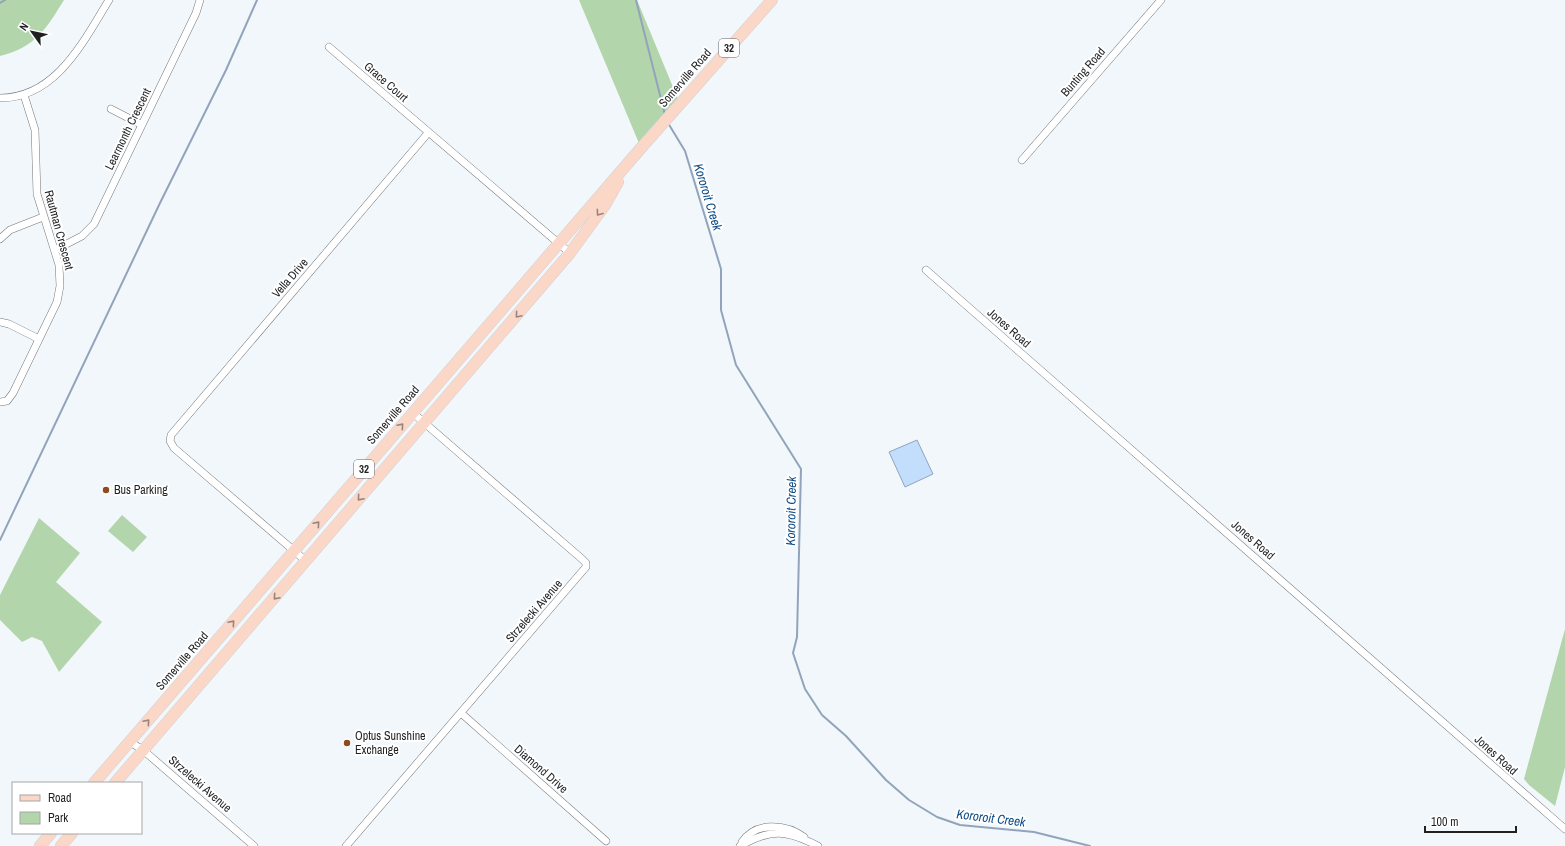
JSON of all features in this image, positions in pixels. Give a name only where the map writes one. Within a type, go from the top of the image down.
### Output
[{"type":"main road","name":"Somerville Road","points":[[95,782],[634,156],[772,0]]},
{"type":"main road","name":"Somerville Road","points":[[116,782],[426,423],[570,253],[605,205],[634,156]]},
{"type":"main road","points":[[40,846],[50,834]]},
{"type":"main road","points":[[61,846],[71,834]]},
{"type":"street","points":[[0,98],[24,95],[47,83],[60,72],[72,59],[109,0]]},
{"type":"street","name":"Learmonth Crescent","points":[[54,250],[82,236],[94,224],[200,0]]},
{"type":"street","name":"Bunting Road","points":[[1022,160],[1161,0]]},
{"type":"street","name":"Grace Court","points":[[329,47],[428,133]]},
{"type":"street","name":"Rautman Crescent","points":[[0,402],[2,403],[10,398],[57,302],[60,286],[59,265],[43,217],[36,185],[35,130],[24,95]]},
{"type":"street","points":[[110,109],[142,125]]},
{"type":"street","points":[[428,133],[570,253]]},
{"type":"street","name":"Vella Drive","points":[[306,561],[174,448],[170,441],[171,435],[428,133]]},
{"type":"street","points":[[0,239],[10,230],[43,217]]},
{"type":"street","name":"Jones Road","points":[[926,270],[1565,829]]},
{"type":"street","points":[[0,322],[9,324],[39,339]]},
{"type":"street","name":"Strzelecki Avenue","points":[[346,846],[585,570],[586,563],[413,412]]},
{"type":"street","name":"Diamond Drive","points":[[461,713],[606,841]]},
{"type":"street","name":"Strzelecki Avenue","points":[[130,742],[143,750],[254,846]]},
{"type":"street","points":[[740,846],[760,835],[772,833],[784,834],[809,841],[818,846]]},
{"type":"green space","points":[[0,0],[64,0],[39,36],[23,48],[0,56]]},
{"type":"green space","points":[[579,0],[637,0],[680,104],[641,148]]},
{"type":"green space","points":[[122,515],[147,537],[133,552],[108,531]]},
{"type":"green space","points":[[39,518],[80,553],[56,582],[102,622],[59,672],[42,641],[32,637],[22,642],[0,620],[0,595]]},
{"type":"green space","points":[[1565,629],[1565,767],[1555,806],[1529,785],[1524,779]]},
{"type":"water","points":[[917,440],[933,474],[905,487],[889,452]]},
{"type":"waterway","name":"Kororoit Creek","points":[[0,3],[5,0]]},
{"type":"waterway","points":[[0,540],[160,203],[226,70],[257,0]]},
{"type":"waterway","name":"Kororoit Creek","points":[[636,0],[665,115]]},
{"type":"waterway","name":"Kororoit Creek","points":[[668,123],[685,151],[721,269],[721,310],[736,365],[801,469],[797,637],[793,653],[805,689],[822,715],[846,736],[886,780],[909,800],[937,817],[960,825],[1034,832],[1090,846]]},
{"type":"place","name":"Bus Parking","points":[[106,490]]},
{"type":"place","name":"Optus Sunshine Exchange","points":[[347,743]]}]
